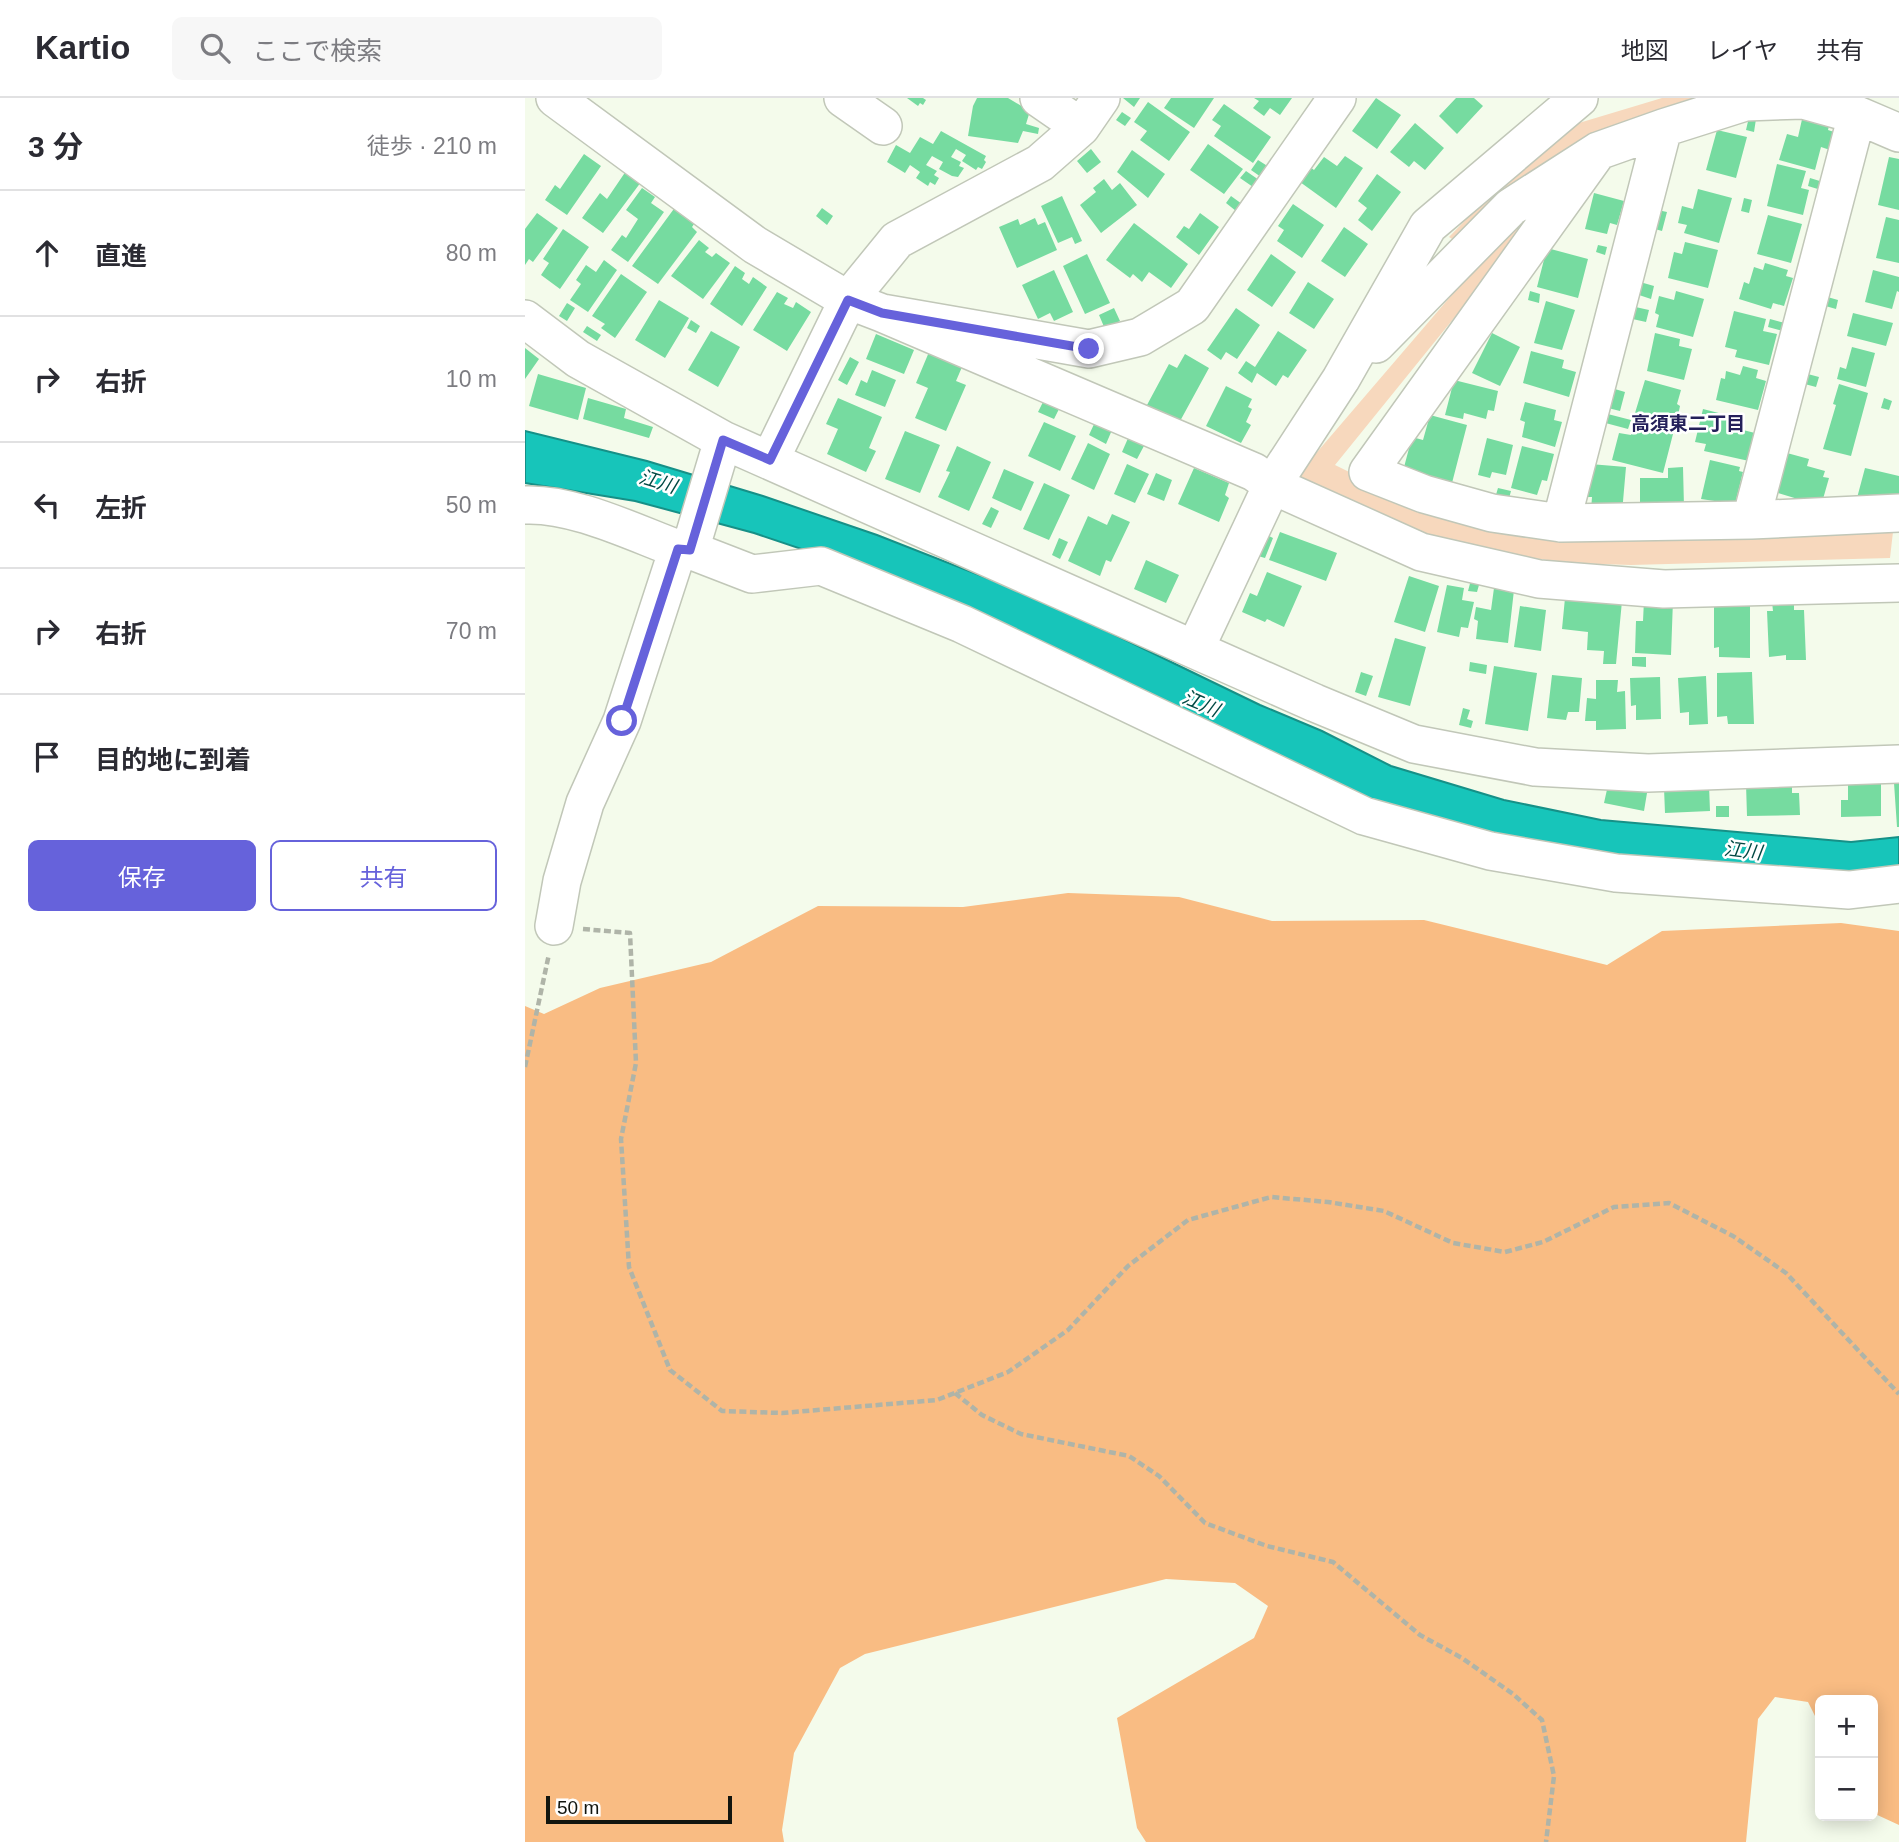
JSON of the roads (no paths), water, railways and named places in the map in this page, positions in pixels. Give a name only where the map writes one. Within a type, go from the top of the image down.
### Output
[{"type":"street","points":[[555,98],[755,245],[848,300],[1254,472],[1272,485],[1422,552],[1539,579],[1664,589],[1899,583]]},
{"type":"street","points":[[843,98],[883,126]]},
{"type":"street","points":[[770,460],[848,300],[897,240],[1040,163],[1091,112],[1039,98]]},
{"type":"street","points":[[882,313],[1089,349],[1140,337],[1192,306],[1337,98]]},
{"type":"street","points":[[1341,379],[1511,208],[1598,151],[1745,102],[1804,100],[1857,115],[1899,133]]},
{"type":"street","points":[[1195,649],[1272,485],[1341,379],[1428,226],[1582,101]]},
{"type":"street","points":[[1751,520],[1857,115]]},
{"type":"street","points":[[1561,523],[1663,128]]},
{"type":"street","points":[[1598,151],[1368,472],[1424,494],[1492,513],[1561,523],[1751,520],[1899,513]]},
{"type":"street","points":[[525,319],[578,359],[723,440],[1315,703],[1415,744],[1535,767],[1648,773],[1899,764]]},
{"type":"street","points":[[555,926],[562,881],[585,803],[622,721],[706,494],[723,440]]},
{"type":"street","points":[[525,505],[544,505],[589,517],[751,574],[821,566],[962,624],[1364,816],[1490,851],[1616,873],[1849,890],[1899,884]]},
{"type":"water","name":"江川","points":[[525,431],[647,461],[763,496],[877,535],[1043,600],[1391,766],[1504,800],[1601,820],[1851,842],[1899,837],[1899,877],[1853,882],[1506,843],[1345,792],[876,574],[754,533],[635,501],[525,483]]},
{"type":"district","name":"高須東二丁目","points":[[1688,423]]}]
